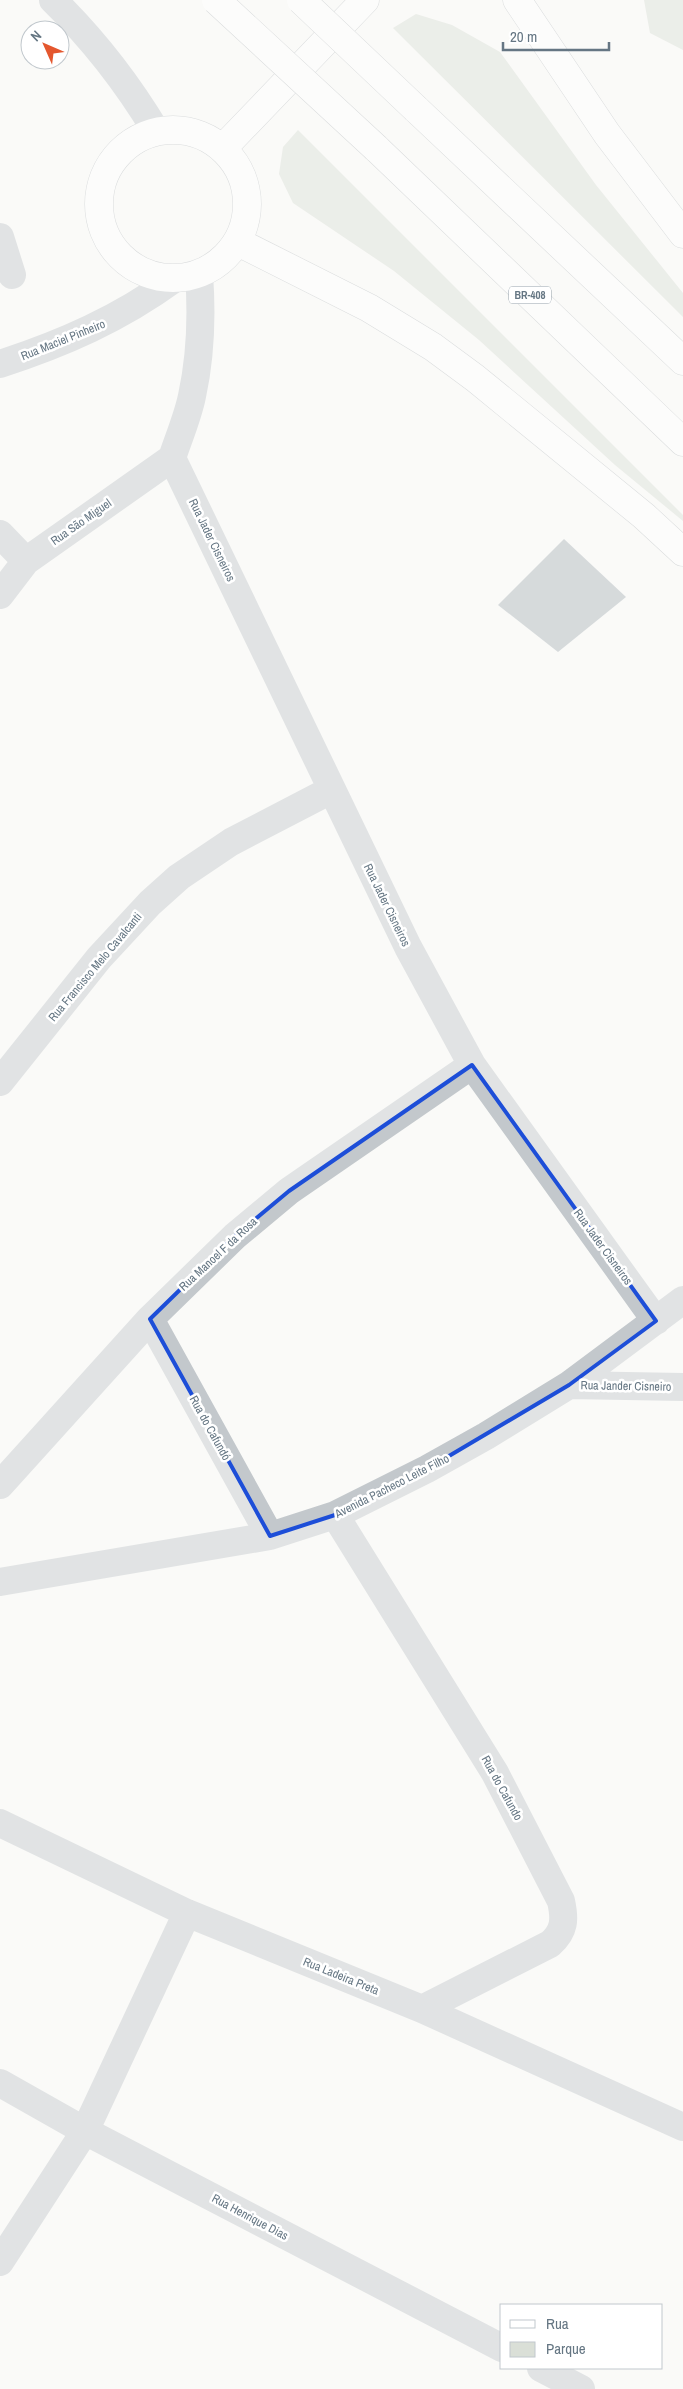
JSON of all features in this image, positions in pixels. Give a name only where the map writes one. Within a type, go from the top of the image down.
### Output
[{"type":"main road","name":"BR-408","points":[[216,0],[376,148],[683,442]]},
{"type":"main road","points":[[301,0],[683,361]]},
{"type":"main road","points":[[223,148],[366,0]]},
{"type":"main road","points":[[518,0],[607,134],[683,234]]},
{"type":"main road","points":[[180,129],[203,135],[223,148],[239,168],[247,192],[247,218],[238,242],[221,261],[186,276],[148,275],[127,264],[111,246],[101,224],[98,201],[103,177],[116,156],[134,140],[156,131],[180,129]]},
{"type":"main road","points":[[238,242],[369,308],[432,347],[475,378],[636,510],[683,552]]},
{"type":"street","points":[[54,0],[108,58],[132,90],[156,131]]},
{"type":"street","points":[[0,237],[12,275]]},
{"type":"street","points":[[172,458],[192,397],[198,361],[202,315],[186,276]]},
{"type":"street","name":"Rua Maciel Pinheiro","points":[[0,364],[86,333],[125,313],[186,276]]},
{"type":"street","name":"Rua São Miguel","points":[[0,595],[26,561],[172,458]]},
{"type":"street","name":"Rua Jader Cisneiros","points":[[172,458],[408,947],[472,1065],[656,1321]]},
{"type":"street","points":[[0,534],[26,561]]},
{"type":"street","name":"Rua Francisco Melo Cavalcanti","points":[[0,1082],[99,958],[150,903],[178,877],[231,842],[331,790]]},
{"type":"street","name":"Rua Manoel F da Rosa","points":[[0,1485],[150,1319],[235,1236],[290,1191],[472,1065]]},
{"type":"street","name":"Avenida Pacheco Leite Filho","points":[[0,1582],[270,1536],[335,1515],[427,1469],[486,1436],[569,1384],[683,1300]]},
{"type":"street","name":"Rua do Cafundó","points":[[150,1319],[270,1536]]},
{"type":"street","name":"Rua Jander Cisneiro","points":[[569,1384],[683,1388]]},
{"type":"street","name":"Rua do Cafundo","points":[[335,1515],[495,1773],[561,1901],[564,1915],[559,1936],[550,1944],[422,2009]]},
{"type":"street","name":"Rua Ladeira Preta","points":[[0,1823],[187,1913],[422,2009],[683,2128]]},
{"type":"street","points":[[0,2262],[85,2130],[187,1913]]},
{"type":"street","name":"Rua Henrique Dias","points":[[0,2083],[85,2130],[500,2347]]},
{"type":"street","points":[[543,2369],[581,2389]]},
{"type":"highlighted area","points":[[472,1065],[656,1321],[569,1385],[427,1469],[335,1515],[270,1536],[150,1319],[235,1236],[289,1191]]},
{"type":"green space","points":[[644,0],[683,0],[683,50],[650,33]]},
{"type":"green space","points":[[416,14],[452,25],[500,52],[596,185],[683,293],[683,317],[393,28]]},
{"type":"green space","points":[[298,130],[683,515],[683,521],[615,465],[479,340],[394,271],[293,203],[279,174],[283,147]]},
{"type":"building","points":[[564,539],[626,597],[558,652],[498,605]]}]
